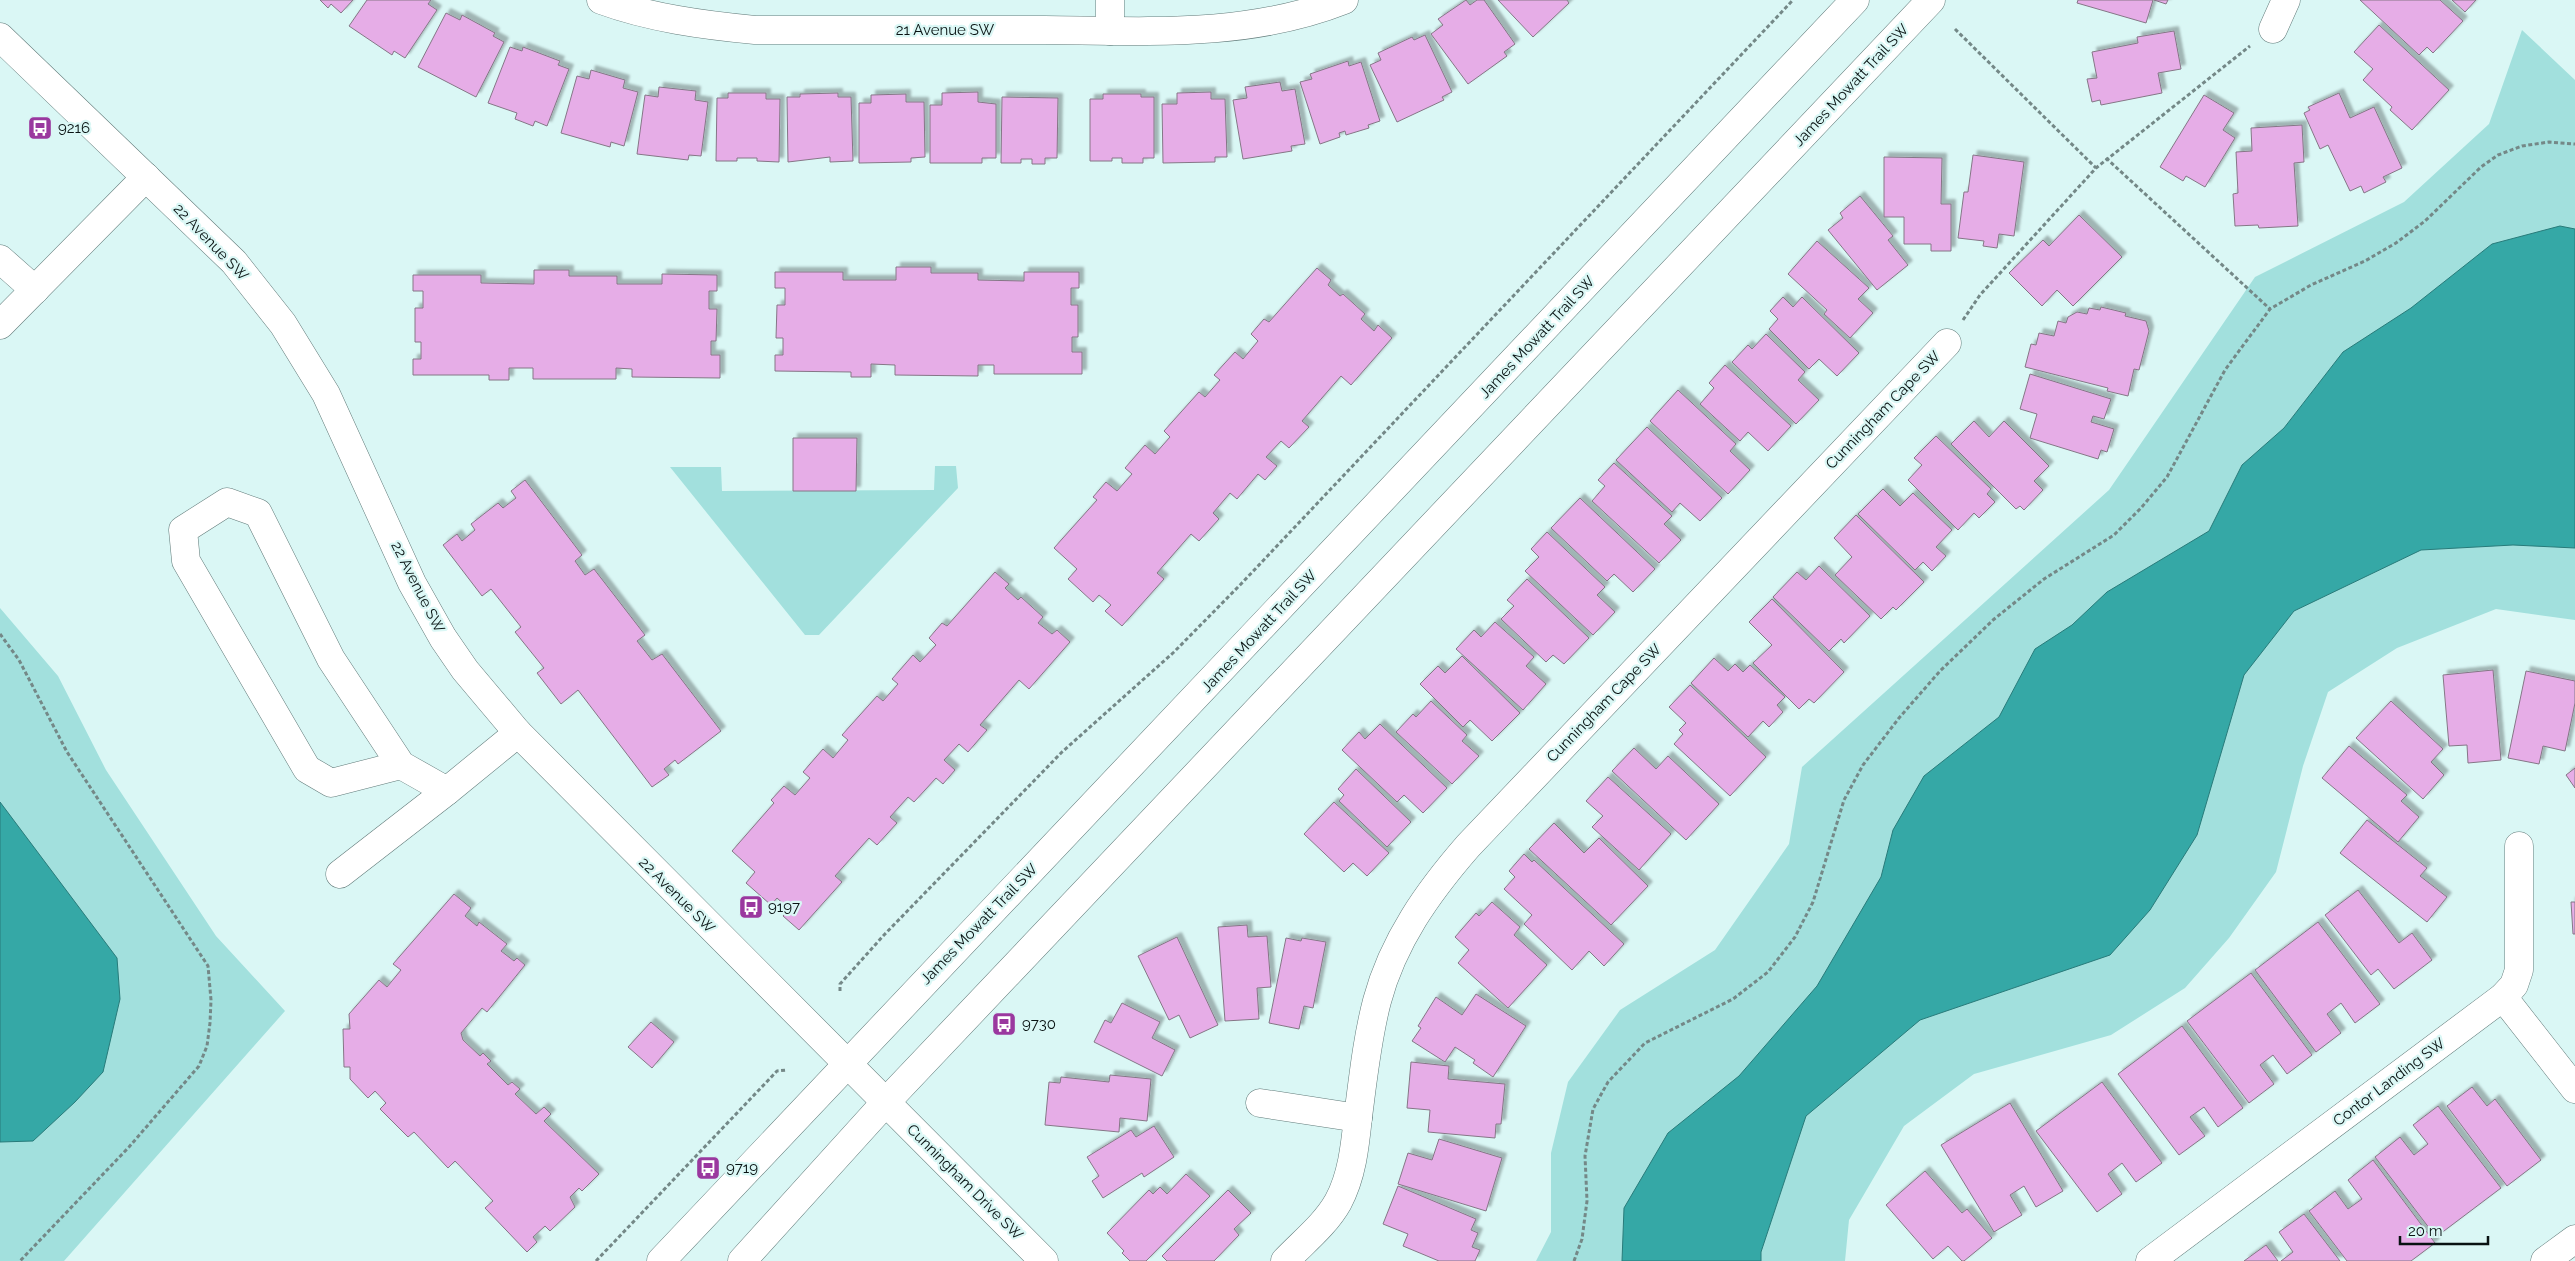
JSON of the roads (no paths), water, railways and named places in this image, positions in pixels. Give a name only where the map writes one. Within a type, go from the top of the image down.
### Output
[{"type":"street","name":"21 Avenue SW","points":[[601,0],[657,16],[705,26],[754,30],[1110,31],[1216,30],[1291,18],[1344,0]]},
{"type":"street","points":[[1110,0],[1110,31]]},
{"type":"street","name":"James Mowatt Trail SW","points":[[661,1261],[1855,0]]},
{"type":"street","name":"James Mowatt Trail SW","points":[[742,1261],[885,1103],[1931,0]]},
{"type":"street","points":[[2273,29],[2286,0]]},
{"type":"street","name":"22 Avenue SW","points":[[0,37],[234,262],[283,324],[326,394],[412,582],[434,622],[465,670],[518,733],[885,1103]]},
{"type":"street","points":[[0,325],[146,176]]},
{"type":"street","points":[[0,259],[35,290]]},
{"type":"street","name":"Cunningham Cape SW","points":[[1285,1261],[1324,1222],[1338,1201],[1352,1162],[1371,1031],[1380,993],[1406,929],[1443,874],[1947,343]]},
{"type":"street","points":[[401,765],[331,783],[307,769],[186,562],[183,530],[227,502],[258,514],[331,659],[401,765],[447,791]]},
{"type":"street","points":[[340,874],[518,733]]},
{"type":"street","name":"Contor Landing SW","points":[[2150,1261],[2503,997],[2514,985],[2519,970],[2519,846]]},
{"type":"street","points":[[2503,997],[2575,1089]]},
{"type":"street","name":"Cunningham Drive SW","points":[[885,1103],[1044,1261]]},
{"type":"street","points":[[1260,1103],[1358,1118]]},
{"type":"street","points":[[2545,1261],[2575,1239]]},
{"type":"place","name":"9216","points":[[40,128]]},
{"type":"place","name":"9197","points":[[751,907]]},
{"type":"place","name":"9730","points":[[1004,1024]]},
{"type":"place","name":"9719","points":[[708,1168]]}]
